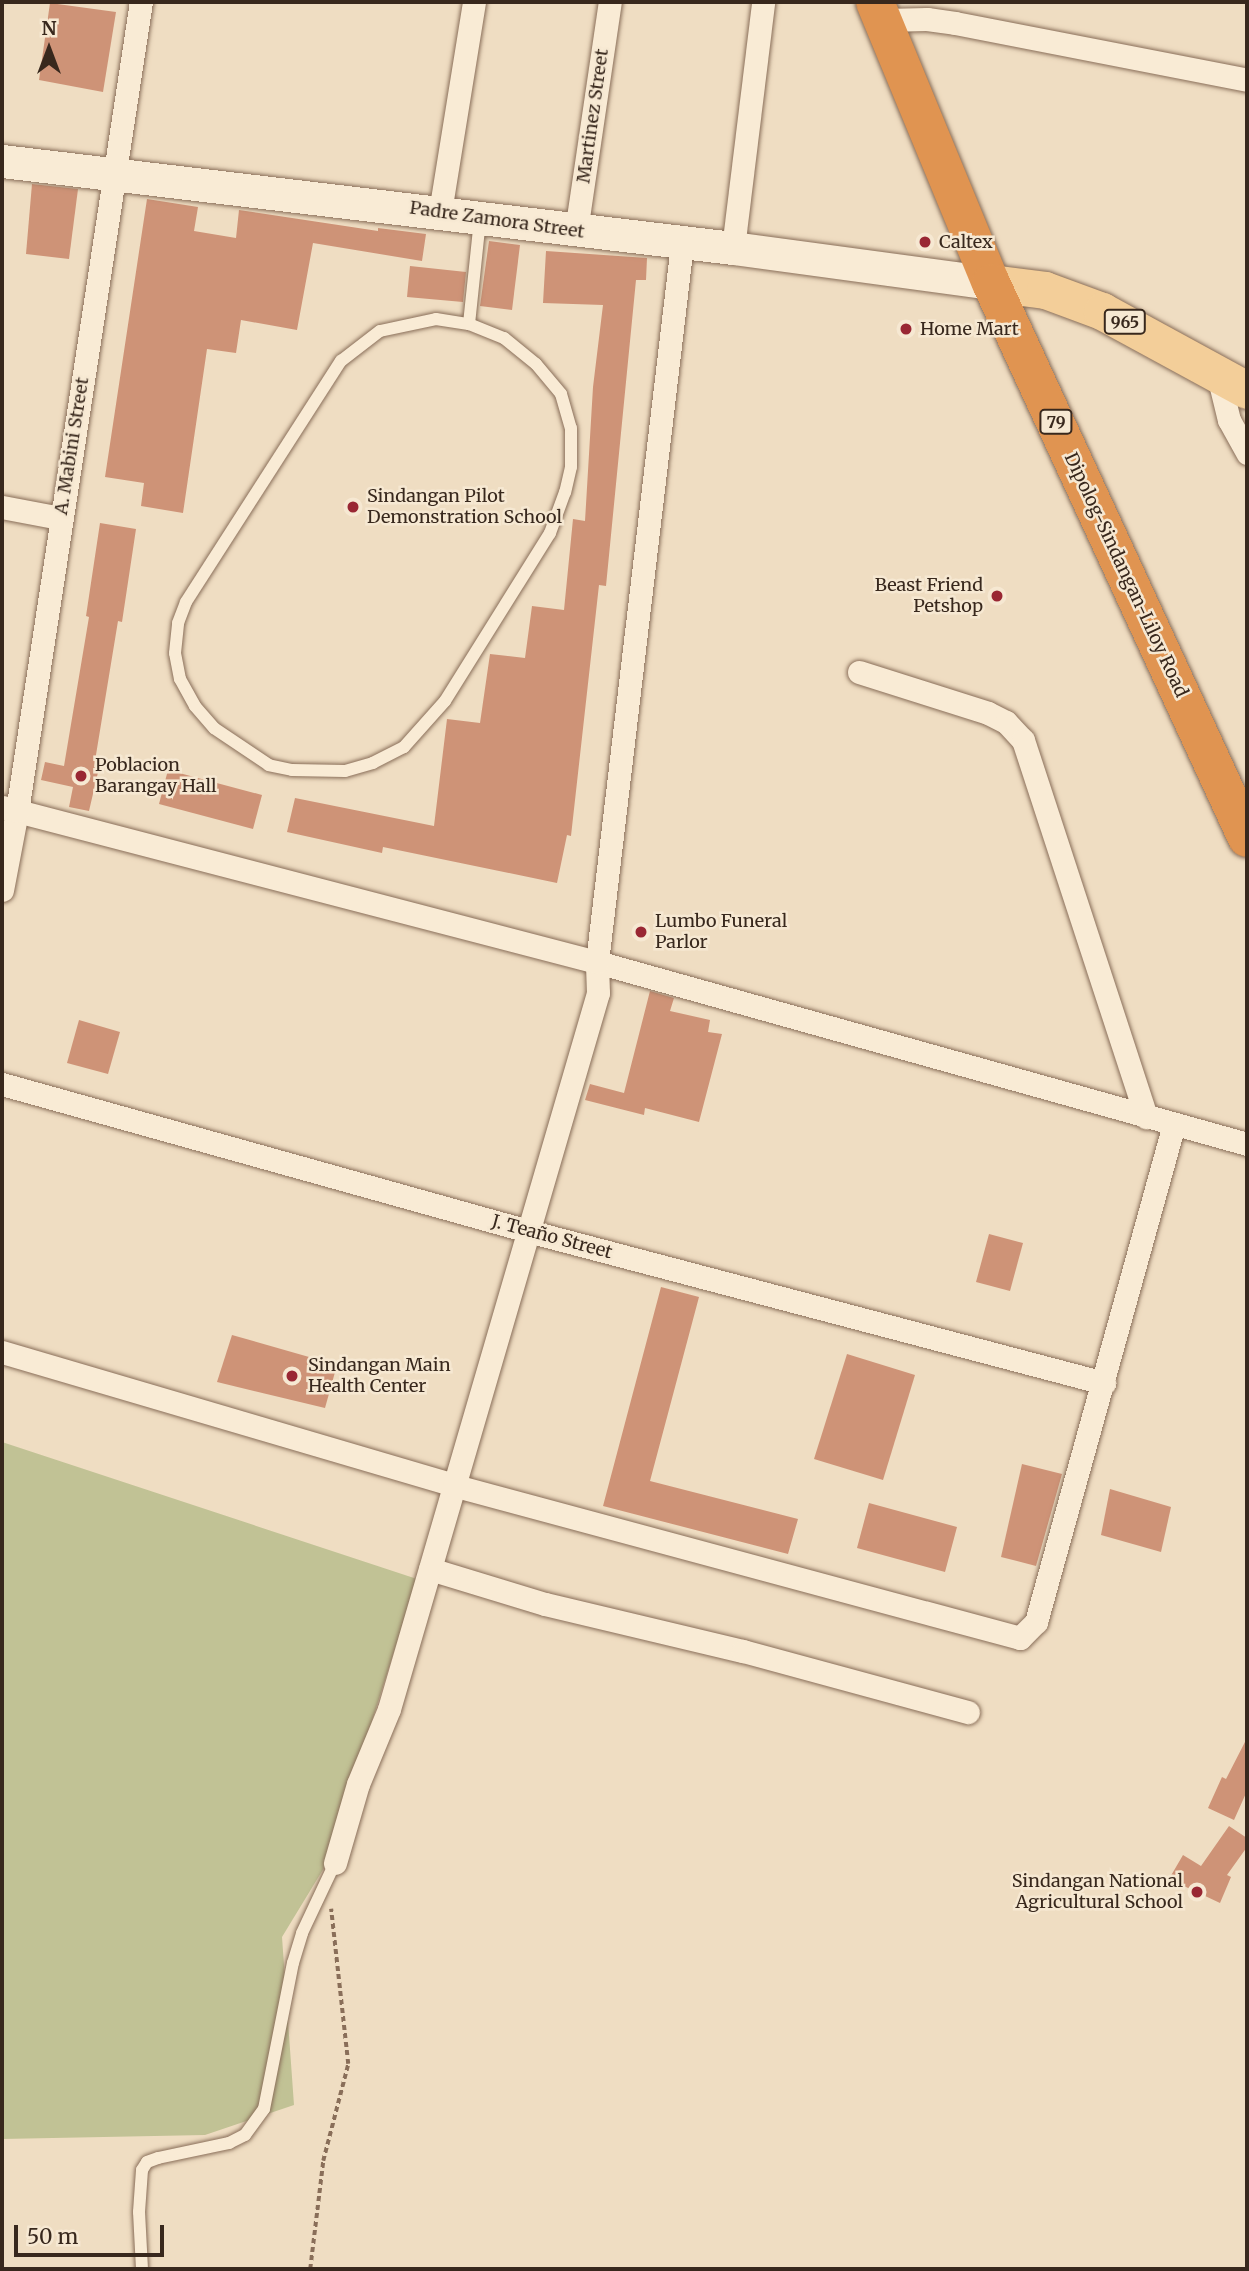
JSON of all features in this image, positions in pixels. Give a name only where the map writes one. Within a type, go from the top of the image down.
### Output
[{"type":"highway","name":"Dipolog-Sindangan-Liloy Road","points":[[879,11],[991,283],[1247,838]]},
{"type":"main road","name":"965","points":[[991,283],[1045,290],[1093,307],[1138,328],[1232,382]]},
{"type":"street","name":"A. Mabini Street","points":[[2,890],[9,809],[60,518],[141,2]]},
{"type":"street","points":[[440,212],[474,2]]},
{"type":"street","name":"Martinez Street","points":[[576,231],[610,2]]},
{"type":"street","points":[[733,248],[763,2]]},
{"type":"street","points":[[879,11],[956,23],[1247,80]]},
{"type":"street","name":"Padre Zamora Street","points":[[2,161],[733,248],[991,283]]},
{"type":"street","points":[[332,1871],[358,1784],[389,1709],[598,993],[597,962],[682,244]]},
{"type":"street","points":[[1232,382],[1229,420],[1247,453]]},
{"type":"street","points":[[2,507],[60,518]]},
{"type":"street","points":[[859,672],[988,713],[1006,722],[1023,740],[1146,1116]]},
{"type":"street","points":[[9,809],[597,962],[1247,1144]]},
{"type":"street","name":"J. Teaño Street","points":[[2,1084],[528,1231],[1104,1383]]},
{"type":"street","points":[[2,1352],[456,1486],[1020,1638],[1036,1622],[1174,1124]]},
{"type":"street","points":[[430,1569],[545,1604],[743,1651],[968,1712]]},
{"type":"lane","points":[[469,324],[480,217]]},
{"type":"lane","points":[[436,319],[469,324],[504,338],[537,364],[561,394],[570,428],[570,467],[565,492],[550,533],[445,701],[404,747],[373,763],[345,771],[292,770],[269,765],[214,728],[195,706],[180,679],[175,653],[178,623],[186,602],[341,361],[380,331],[393,327],[436,319]]},
{"type":"lane","points":[[142,2269],[139,2212],[142,2170],[147,2162],[158,2158],[229,2143],[245,2135],[264,2109],[293,1963],[302,1933],[332,1871]]},
{"type":"path","points":[[310,2269],[323,2161],[348,2064],[332,1871]]},
{"type":"green space","points":[[2,1442],[417,1579],[327,1863],[282,1937],[294,2105],[205,2135],[2,2139]]},
{"type":"building","points":[[50,3],[116,12],[103,92],[39,80]]},
{"type":"building","points":[[32,184],[78,189],[69,259],[26,254]]},
{"type":"building","points":[[147,199],[198,207],[194,231],[236,238],[239,210],[378,231],[378,228],[426,234],[422,261],[313,243],[297,330],[241,320],[236,353],[207,349],[183,513],[141,506],[144,483],[105,477]]},
{"type":"building","points":[[489,241],[520,245],[512,310],[480,306]]},
{"type":"building","points":[[546,251],[647,258],[646,280],[636,280],[606,586],[599,585],[571,836],[567,835],[557,883],[383,847],[382,853],[287,832],[295,798],[434,826],[447,719],[480,723],[490,654],[525,658],[532,606],[564,610],[573,519],[585,521],[593,387],[603,305],[543,303]]},
{"type":"building","points":[[410,266],[466,272],[463,302],[407,297]]},
{"type":"building","points":[[100,523],[136,529],[122,622],[118,621],[94,767],[99,768],[89,811],[69,807],[73,787],[41,780],[45,762],[64,766],[89,617],[86,616]]},
{"type":"building","points":[[168,770],[262,795],[253,829],[159,804]]},
{"type":"building","points":[[650,991],[674,998],[670,1011],[710,1020],[708,1032],[722,1034],[699,1122],[645,1108],[644,1115],[585,1100],[590,1084],[624,1093]]},
{"type":"building","points":[[79,1020],[120,1032],[108,1074],[67,1063]]},
{"type":"building","points":[[989,1234],[1023,1243],[1010,1291],[976,1282]]},
{"type":"building","points":[[661,1287],[699,1297],[650,1481],[798,1519],[788,1554],[603,1506]]},
{"type":"building","name":"Sindangan Main Health Center","points":[[232,1335],[337,1365],[325,1408],[217,1382]]},
{"type":"building","points":[[847,1354],[915,1375],[883,1480],[814,1459]]},
{"type":"building","points":[[1022,1464],[1062,1474],[1036,1566],[1001,1557]]},
{"type":"building","points":[[1110,1489],[1171,1507],[1161,1552],[1101,1535]]},
{"type":"building","points":[[869,1503],[957,1527],[945,1572],[857,1548]]},
{"type":"building","points":[[1247,1738],[1247,1791],[1234,1820],[1208,1808],[1222,1777],[1226,1779]]},
{"type":"building","points":[[1229,1826],[1247,1838],[1247,1847],[1227,1875],[1231,1877],[1220,1903],[1169,1879],[1183,1855],[1201,1866]]},
{"type":"place","name":"Caltex","points":[[925,242]]},
{"type":"place","name":"Home Mart","points":[[906,329]]},
{"type":"place","name":"Sindangan Pilot Demonstration School","points":[[353,507]]},
{"type":"place","name":"Beast Friend Petshop","points":[[997,596]]},
{"type":"place","name":"Poblacion Barangay Hall","points":[[81,776]]},
{"type":"place","name":"Lumbo Funeral Parlor","points":[[641,932]]},
{"type":"place","name":"Sindangan Main Health Center","points":[[292,1376]]},
{"type":"place","name":"Sindangan National Agricultural School","points":[[1197,1892]]}]
